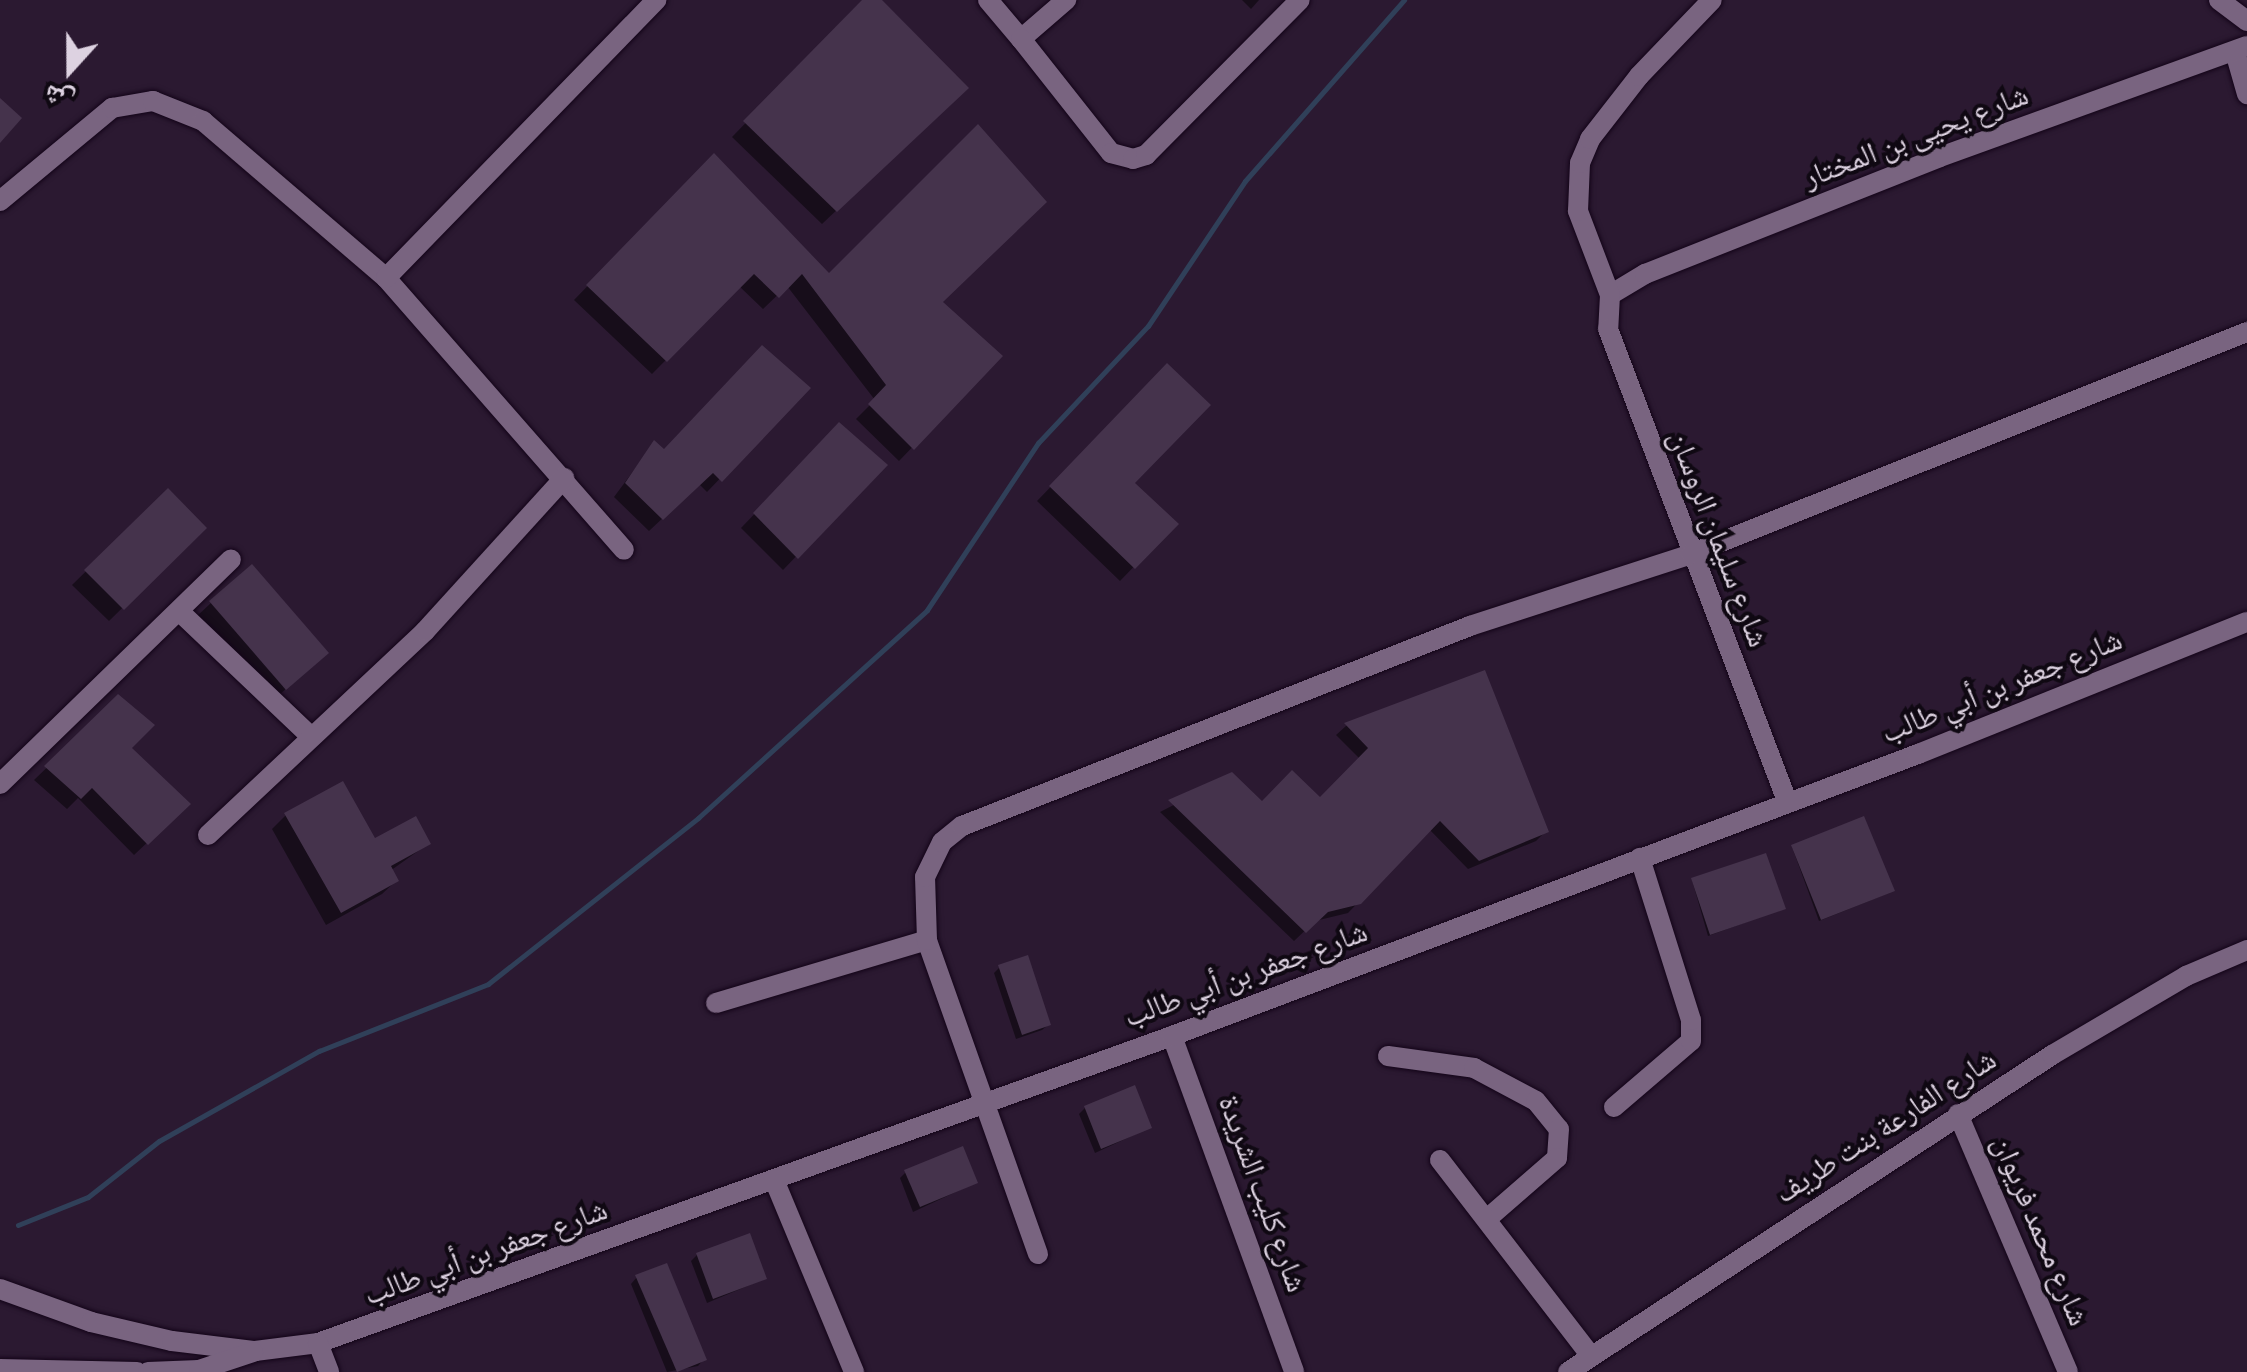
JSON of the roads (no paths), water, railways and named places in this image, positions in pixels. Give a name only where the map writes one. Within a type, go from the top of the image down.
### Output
[{"type":"street","points":[[386,278],[656,0]]},
{"type":"street","points":[[988,0],[1112,153],[1133,159],[1146,155],[1300,0]]},
{"type":"street","points":[[1021,39],[1066,0]]},
{"type":"street","name":"شارع سليمان الروسان","points":[[1712,0],[1639,76],[1590,139],[1580,164],[1578,210],[1610,294],[1608,329],[1787,801]]},
{"type":"street","points":[[2219,0],[2247,21]]},
{"type":"street","points":[[2241,49],[2247,94]]},
{"type":"street","name":"شارع يحيى بن المختار","points":[[1610,294],[1646,274],[1940,158],[2241,49]]},
{"type":"street","points":[[0,201],[94,120],[135,99],[154,101],[203,122],[386,278],[624,550]]},
{"type":"street","points":[[1038,1254],[980,1102],[927,940],[925,876],[942,842],[962,826],[1470,626],[1691,554],[2247,332]]},
{"type":"street","points":[[208,835],[308,734],[425,631],[564,478]]},
{"type":"street","points":[[0,784],[231,559]]},
{"type":"street","points":[[180,612],[308,734]]},
{"type":"street","name":"شارع جعفر بن أبي طالب","points":[[148,1372],[199,1370],[255,1351],[318,1342],[775,1182],[980,1102],[1172,1036],[1640,858],[2247,622]]},
{"type":"street","points":[[1614,1106],[1691,1040],[1690,1020],[1640,858]]},
{"type":"street","points":[[716,1003],[927,940]]},
{"type":"street","name":"شارع الفارعة بنت طريف","points":[[1568,1372],[1958,1114],[2160,990],[2247,950]]},
{"type":"street","name":"شارع كليب الشريدة","points":[[1172,1036],[1294,1372]]},
{"type":"street","points":[[1388,1056],[1474,1068],[1536,1101],[1559,1129],[1557,1158],[1488,1218]]},
{"type":"street","name":"شارع محمد فريوان","points":[[1958,1114],[2068,1372]]},
{"type":"street","points":[[1440,1160],[1591,1356]]},
{"type":"street","points":[[775,1182],[854,1372]]},
{"type":"street","name":"شارع جعفر بن أبي طالب","points":[[0,1290],[131,1332],[255,1351]]},
{"type":"street","points":[[318,1342],[329,1372]]},
{"type":"street","points":[[0,1369],[137,1372]]},
{"type":"waterway","points":[[18,1225],[88,1197],[159,1141],[319,1051],[488,984],[698,818],[927,610],[1038,443],[1148,326],[1245,181],[1404,0]]}]
